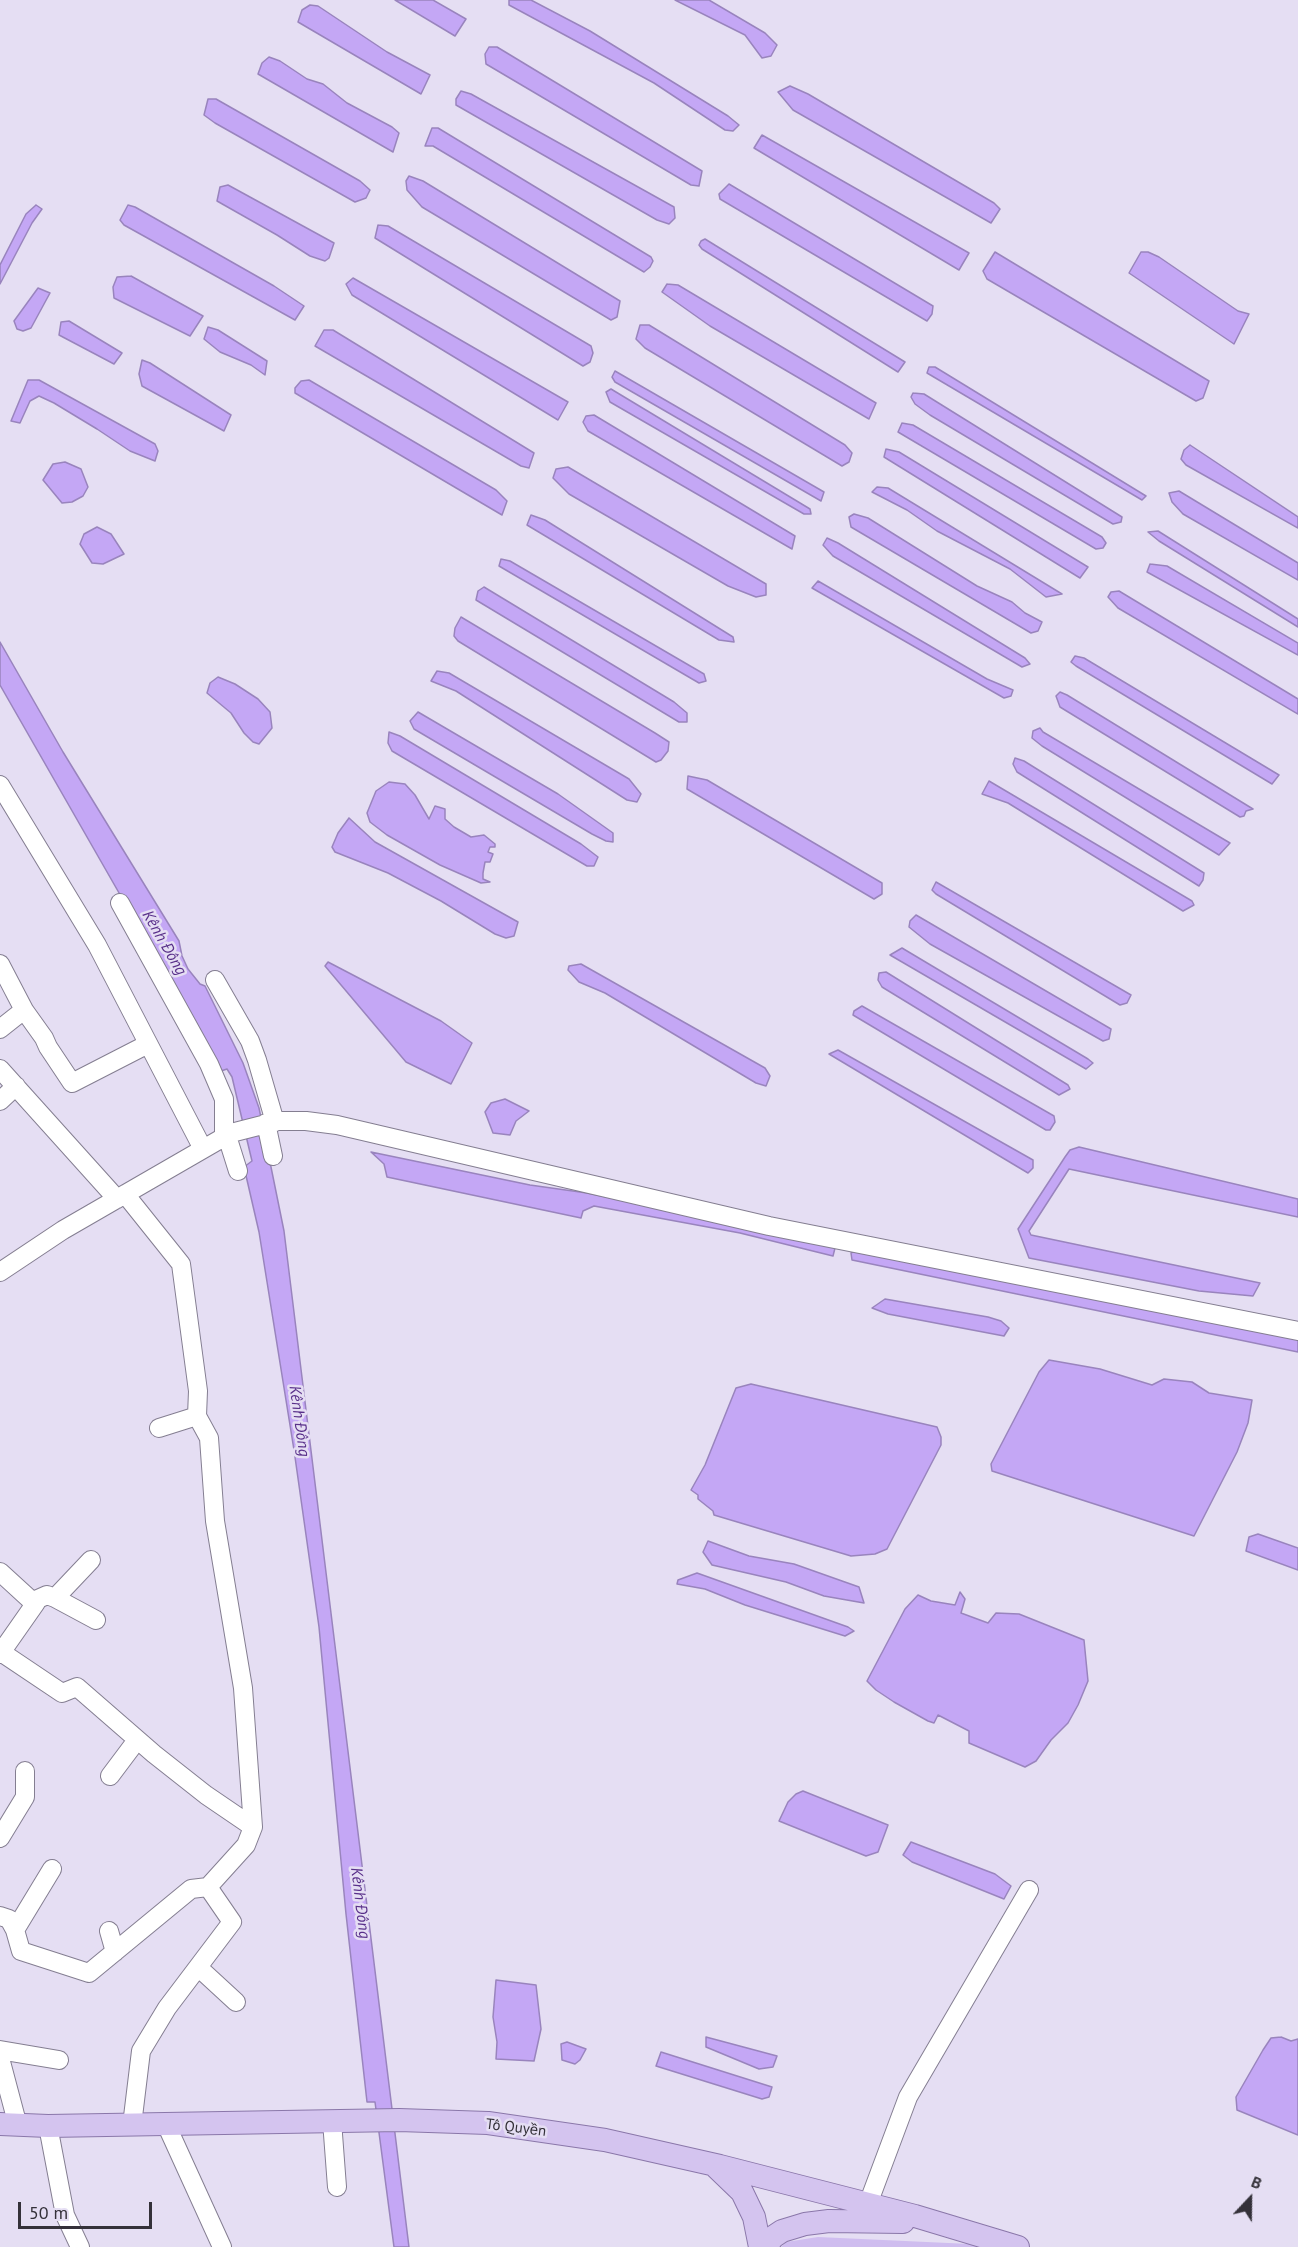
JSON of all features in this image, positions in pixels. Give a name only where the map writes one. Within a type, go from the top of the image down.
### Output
[{"type":"main road","name":"Tô Quyền","points":[[9,2125],[339,2121],[488,2123],[587,2137],[711,2164],[941,2223],[1018,2247]]},
{"type":"main road","points":[[711,2164],[742,2192],[751,2207],[760,2247]]},
{"type":"main road","points":[[766,2247],[782,2230],[814,2222],[941,2223]]},
{"type":"street","points":[[0,785],[97,945],[203,1149]]},
{"type":"street","points":[[120,903],[209,1064],[224,1099],[227,1135],[238,1171]]},
{"type":"street","points":[[0,964],[24,1011],[72,1083],[148,1044]]},
{"type":"street","points":[[215,980],[250,1041],[257,1060],[270,1123],[273,1156]]},
{"type":"street","points":[[0,1029],[24,1011]]},
{"type":"street","points":[[0,1069],[121,1196],[181,1264],[198,1391],[197,1416],[209,1438],[215,1521],[243,1688],[254,1827],[246,1845],[208,1887],[191,1889],[89,1973],[21,1951],[15,1930],[9,1920],[0,1916]]},
{"type":"street","points":[[0,1101],[16,1086]]},
{"type":"street","points":[[0,1272],[63,1230],[227,1135],[270,1123],[306,1120],[337,1125],[769,1226],[1298,1331]]},
{"type":"street","points":[[159,1428],[197,1416]]},
{"type":"street","points":[[55,1598],[91,1560]]},
{"type":"street","points":[[0,1572],[35,1604]]},
{"type":"street","points":[[96,1620],[47,1595],[38,1599],[1,1653],[62,1693],[77,1687],[137,1740],[206,1795],[254,1827]]},
{"type":"street","points":[[110,1776],[137,1740]]},
{"type":"street","points":[[0,1838],[25,1797],[25,1771]]},
{"type":"street","points":[[15,1930],[52,1869]]},
{"type":"street","points":[[132,2125],[141,2051],[167,2007],[232,1922],[208,1887]]},
{"type":"street","points":[[868,2204],[908,2097],[1029,1890]]},
{"type":"street","points":[[109,1931],[115,1952]]},
{"type":"street","points":[[198,1967],[236,2002]]},
{"type":"street","points":[[0,2050],[59,2060]]},
{"type":"street","points":[[0,2058],[9,2125]]},
{"type":"street","points":[[338,2187],[339,2121]]},
{"type":"street","points":[[166,2124],[222,2247]]},
{"type":"street","points":[[48,2126],[65,2215],[80,2247]]},
{"type":"shaded area","points":[[818,2237],[970,2244],[980,2247],[781,2247],[786,2242]]},
{"type":"water","points":[[395,0],[433,0],[466,19],[455,36]]},
{"type":"water","points":[[509,0],[531,0],[590,31],[739,125],[733,131],[725,130],[654,83],[509,5]]},
{"type":"water","points":[[675,0],[709,0],[765,33],[777,45],[771,56],[762,58],[745,35]]},
{"type":"water","points":[[310,5],[318,6],[387,52],[430,75],[421,94],[298,22],[302,10]]},
{"type":"water","points":[[489,47],[497,47],[702,171],[699,186],[691,185],[486,64],[485,54]]},
{"type":"water","points":[[269,57],[280,61],[307,79],[323,84],[347,103],[392,127],[399,133],[393,152],[258,74],[262,63]]},
{"type":"water","points":[[790,86],[808,94],[994,203],[1000,209],[991,223],[793,110],[778,92]]},
{"type":"water","points":[[461,91],[471,94],[674,207],[675,218],[669,224],[657,220],[456,105],[456,99]]},
{"type":"water","points":[[208,99],[216,99],[360,181],[370,190],[366,198],[355,202],[215,123],[204,115]]},
{"type":"water","points":[[432,128],[438,128],[651,257],[653,261],[650,267],[644,272],[433,146],[425,146]]},
{"type":"water","points":[[762,135],[969,253],[959,270],[754,148]]},
{"type":"water","points":[[409,176],[423,181],[620,301],[617,317],[611,320],[422,207],[407,190],[406,181]]},
{"type":"water","points":[[729,184],[933,306],[932,314],[927,321],[720,199],[719,194]]},
{"type":"water","points":[[228,185],[334,243],[329,258],[325,261],[310,256],[217,201],[220,187]]},
{"type":"water","points":[[36,205],[42,209],[32,223],[0,284],[0,265],[26,214]]},
{"type":"water","points":[[128,205],[274,286],[304,306],[295,320],[124,225],[120,220]]},
{"type":"water","points":[[378,225],[388,226],[591,346],[593,353],[590,362],[583,366],[375,238]]},
{"type":"water","points":[[705,239],[905,362],[898,372],[702,249],[699,245]]},
{"type":"water","points":[[995,252],[1209,381],[1203,398],[1196,401],[987,279],[983,271]]},
{"type":"water","points":[[1141,252],[1148,252],[1159,257],[1238,311],[1249,314],[1234,344],[1129,273]]},
{"type":"water","points":[[131,276],[203,316],[190,336],[114,298],[113,287],[117,277]]},
{"type":"water","points":[[353,278],[568,402],[558,420],[352,295],[346,284]]},
{"type":"water","points":[[667,284],[678,285],[876,403],[869,419],[710,326],[662,292]]},
{"type":"water","points":[[38,288],[50,293],[31,328],[23,331],[17,329],[14,321]]},
{"type":"water","points":[[69,321],[122,353],[114,364],[59,335],[61,322]]},
{"type":"water","points":[[640,325],[649,325],[845,445],[852,453],[849,462],[842,466],[645,348],[636,339]]},
{"type":"water","points":[[208,327],[218,330],[267,361],[265,375],[251,365],[220,352],[204,339]]},
{"type":"water","points":[[324,330],[333,330],[534,453],[529,468],[521,466],[315,346]]},
{"type":"water","points":[[142,360],[231,415],[224,431],[142,386],[139,374]]},
{"type":"water","points":[[929,367],[935,367],[1146,496],[1142,500],[927,373]]},
{"type":"water","points":[[615,371],[824,492],[821,501],[615,382],[612,377]]},
{"type":"water","points":[[28,380],[39,380],[155,444],[158,451],[155,461],[130,451],[39,396],[30,401],[20,423],[11,421]]},
{"type":"water","points":[[309,380],[496,490],[507,501],[502,515],[295,393],[295,388],[301,381]]},
{"type":"water","points":[[611,389],[810,509],[811,514],[804,514],[610,402],[606,392]]},
{"type":"water","points":[[913,393],[924,394],[1122,517],[1121,522],[1113,524],[930,415],[915,404],[911,397]]},
{"type":"water","points":[[594,415],[795,536],[792,549],[588,431],[583,422],[586,416]]},
{"type":"water","points":[[902,423],[913,425],[1102,537],[1106,543],[1103,548],[1096,549],[898,432]]},
{"type":"water","points":[[1190,445],[1298,517],[1298,528],[1186,465],[1181,459],[1184,450]]},
{"type":"water","points":[[886,449],[899,452],[1088,567],[1080,578],[884,457]]},
{"type":"water","points":[[65,462],[81,469],[88,487],[83,496],[72,502],[62,503],[43,480],[53,464]]},
{"type":"water","points":[[568,467],[766,584],[766,595],[756,597],[728,586],[569,494],[553,478],[556,469]]},
{"type":"water","points":[[877,487],[888,488],[1062,594],[1046,597],[1010,569],[937,531],[907,510],[872,492]]},
{"type":"water","points":[[1179,491],[1298,563],[1298,580],[1183,514],[1172,502],[1169,493]]},
{"type":"water","points":[[854,514],[868,518],[977,586],[1012,602],[1025,613],[1042,622],[1038,631],[1031,633],[851,527],[849,517]]},
{"type":"water","points":[[531,515],[545,520],[733,637],[734,642],[719,640],[527,525]]},
{"type":"water","points":[[97,527],[111,534],[124,554],[103,564],[92,563],[80,544],[84,534]]},
{"type":"water","points":[[1158,531],[1298,619],[1298,627],[1148,532]]},
{"type":"water","points":[[827,538],[1025,658],[1030,664],[1022,667],[833,556],[823,545]]},
{"type":"water","points":[[501,559],[510,561],[704,674],[706,681],[699,683],[499,566]]},
{"type":"water","points":[[1150,564],[1167,566],[1298,643],[1298,655],[1147,572]]},
{"type":"water","points":[[818,581],[987,679],[1013,690],[1011,696],[1004,698],[812,588]]},
{"type":"water","points":[[484,587],[674,702],[687,713],[687,722],[679,722],[476,600],[478,591]]},
{"type":"water","points":[[1119,591],[1298,699],[1298,714],[1118,608],[1108,597],[1111,592]]},
{"type":"water","points":[[461,617],[669,742],[668,751],[661,760],[656,762],[458,641],[454,636],[455,628]]},
{"type":"water","name":"Kênh Đông","points":[[0,642],[63,752],[179,941],[188,969],[200,984],[205,986],[243,1063],[259,1108],[284,1231],[409,2247],[394,2247],[375,2102],[367,2102],[346,1914],[319,1627],[294,1450],[259,1232],[244,1167],[252,1161],[232,1077],[227,1069],[221,1071],[0,685]]},
{"type":"water","points":[[1075,656],[1084,658],[1279,775],[1272,784],[1076,666],[1071,662]]},
{"type":"water","points":[[437,671],[449,673],[629,779],[641,794],[637,802],[627,800],[456,691],[431,681]]},
{"type":"water","points":[[218,677],[235,684],[258,699],[270,712],[272,728],[259,744],[253,742],[231,713],[207,693],[210,683]]},
{"type":"water","points":[[1060,692],[1253,809],[1246,811],[1244,816],[1240,817],[1060,707],[1056,696]]},
{"type":"water","points":[[418,712],[558,794],[613,833],[613,842],[592,834],[414,729],[410,721]]},
{"type":"water","points":[[1040,728],[1043,732],[1230,843],[1219,855],[1042,746],[1032,738],[1033,731]]},
{"type":"water","points":[[389,732],[400,736],[581,844],[598,857],[594,866],[587,866],[392,751],[388,743]]},
{"type":"water","points":[[1015,758],[1024,761],[1204,873],[1199,886],[1017,772],[1013,764]]},
{"type":"water","points":[[688,776],[707,780],[882,883],[882,894],[874,899],[687,789]]},
{"type":"water","points":[[989,781],[1192,901],[1194,905],[1183,911],[1008,803],[982,794]]},
{"type":"water","points":[[389,782],[405,784],[415,795],[429,819],[435,806],[445,809],[445,819],[454,827],[471,837],[484,835],[495,844],[495,847],[490,847],[488,852],[493,854],[490,862],[485,862],[483,873],[483,879],[490,882],[481,883],[440,865],[387,835],[370,822],[367,813],[376,791]]},
{"type":"water","points":[[349,818],[375,842],[518,922],[514,936],[506,938],[495,934],[441,901],[388,873],[335,852],[332,847],[338,833]]},
{"type":"water","points":[[936,882],[1131,995],[1127,1003],[1120,1005],[936,894],[932,890]]},
{"type":"water","points":[[916,915],[1111,1029],[1109,1039],[1103,1041],[930,944],[909,927],[910,921]]},
{"type":"water","points":[[902,948],[1093,1063],[1086,1069],[890,955]]},
{"type":"water","points":[[328,962],[441,1021],[472,1043],[451,1084],[406,1062],[325,966]]},
{"type":"water","points":[[581,964],[765,1068],[770,1076],[766,1086],[756,1083],[605,993],[579,982],[568,970],[569,966]]},
{"type":"water","points":[[886,972],[1068,1085],[1070,1089],[1059,1095],[882,987],[878,980],[879,973]]},
{"type":"water","points":[[862,1006],[1054,1116],[1055,1122],[1050,1130],[1046,1130],[853,1015],[854,1011]]},
{"type":"water","points":[[838,1050],[1033,1160],[1033,1168],[1028,1173],[829,1054]]},
{"type":"water","points":[[505,1099],[529,1111],[516,1121],[510,1135],[493,1133],[485,1112],[491,1103]]},
{"type":"water","points":[[1079,1147],[1298,1199],[1298,1217],[1069,1169],[1029,1231],[1031,1235],[1260,1283],[1253,1296],[1199,1291],[1029,1258],[1018,1229],[1070,1150]]},
{"type":"water","points":[[371,1152],[836,1244],[833,1256],[740,1233],[594,1206],[583,1211],[581,1218],[387,1177],[384,1164]]},
{"type":"water","points":[[856,1250],[1298,1338],[1298,1352],[852,1260],[851,1253]]},
{"type":"water","points":[[885,1299],[988,1317],[1001,1321],[1009,1328],[1004,1336],[888,1314],[872,1308]]},
{"type":"water","points":[[1049,1360],[1100,1369],[1152,1385],[1164,1379],[1192,1382],[1209,1393],[1252,1400],[1248,1423],[1237,1452],[1194,1536],[992,1471],[991,1464],[1039,1372]]},
{"type":"water","points":[[751,1384],[937,1427],[941,1445],[887,1549],[875,1554],[851,1556],[714,1515],[713,1511],[698,1499],[698,1495],[691,1490],[705,1465],[736,1388]]},
{"type":"water","points":[[1258,1534],[1298,1548],[1298,1570],[1246,1551],[1249,1537]]},
{"type":"water","points":[[708,1541],[749,1556],[794,1564],[859,1587],[864,1603],[824,1596],[786,1582],[712,1565],[703,1552]]},
{"type":"water","points":[[697,1573],[854,1631],[845,1636],[745,1605],[705,1589],[677,1584],[678,1580]]},
{"type":"water","points":[[960,1592],[965,1599],[961,1613],[988,1623],[996,1613],[1019,1614],[1084,1640],[1088,1681],[1078,1705],[1068,1723],[1051,1740],[1036,1761],[1025,1767],[969,1743],[969,1731],[938,1715],[934,1723],[928,1721],[894,1702],[867,1681],[905,1609],[918,1595],[931,1601],[955,1605]]},
{"type":"water","points":[[803,1791],[888,1825],[878,1852],[866,1856],[779,1821],[788,1802]]},
{"type":"water","points":[[911,1842],[995,1874],[1011,1886],[1004,1899],[912,1862],[903,1855]]},
{"type":"water","points":[[496,1980],[536,1985],[541,2029],[534,2061],[496,2059],[497,2042],[493,2017]]},
{"type":"water","points":[[706,2037],[777,2056],[773,2067],[759,2069],[706,2047]]},
{"type":"water","points":[[1281,2037],[1291,2041],[1298,2039],[1298,2135],[1237,2110],[1236,2097],[1263,2050],[1271,2038]]},
{"type":"water","points":[[567,2042],[586,2049],[575,2064],[562,2060],[561,2044]]},
{"type":"water","points":[[661,2052],[772,2087],[769,2097],[762,2099],[656,2066]]}]
